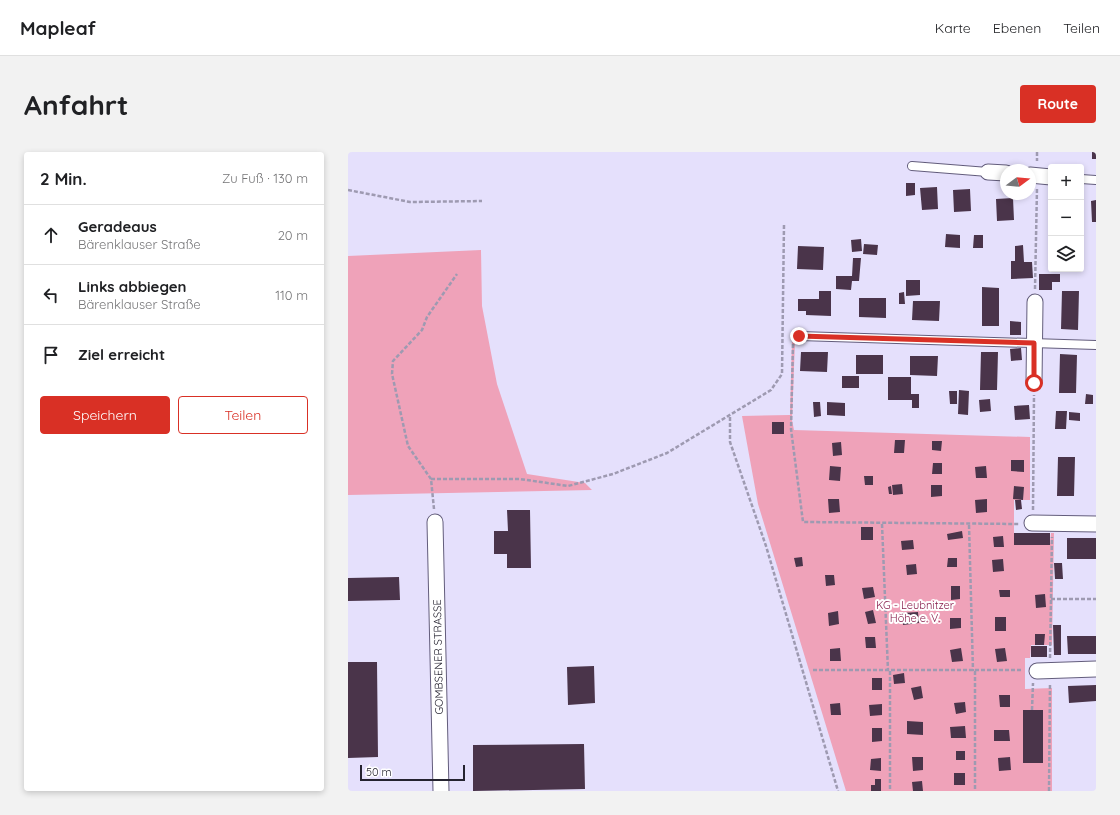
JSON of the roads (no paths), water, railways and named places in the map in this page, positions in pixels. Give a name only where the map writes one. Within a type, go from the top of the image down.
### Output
[{"type":"street","points":[[988,172],[1000,173]]},
{"type":"street","points":[[1034,383],[1035,302]]},
{"type":"street","name":"GOMBSENER STRASSE","points":[[435,522],[441,791]]},
{"type":"street","points":[[1032,523],[1096,524]]},
{"type":"street","points":[[1035,671],[1096,669]]},
{"type":"lane","points":[[912,166],[988,172]]},
{"type":"lane","points":[[1084,179],[1096,180]]},
{"type":"lane","points":[[799,336],[1096,345]]},
{"type":"park label","name":"KG - Leubnitzer Höhe e. V.","points":[[915,611]]}]
